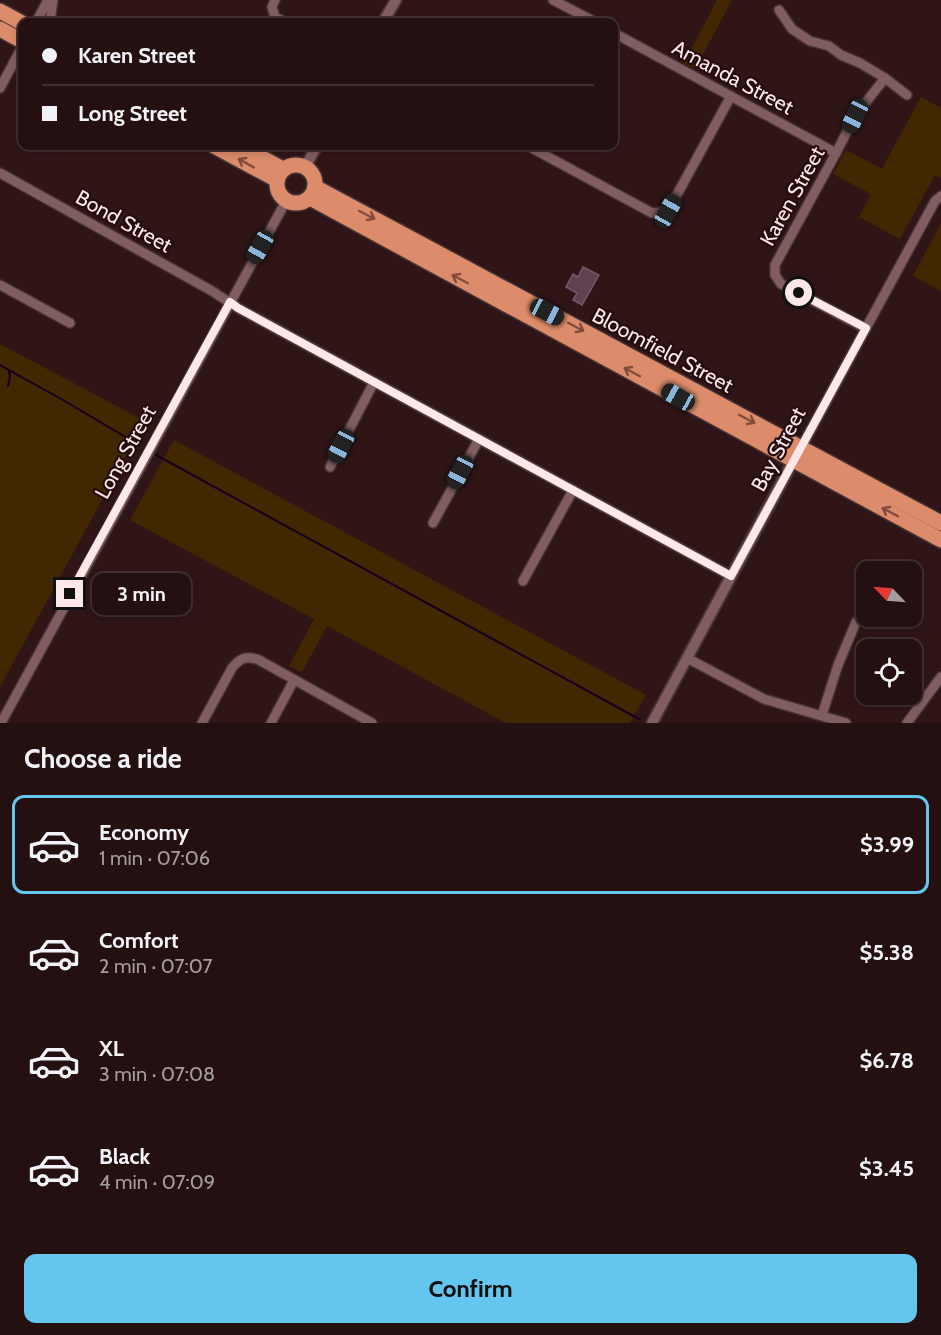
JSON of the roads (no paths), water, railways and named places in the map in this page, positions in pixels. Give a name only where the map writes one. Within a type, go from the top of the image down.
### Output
[{"type":"highway","points":[[0,11],[18,21]]},
{"type":"highway","points":[[0,28],[18,39]]},
{"type":"highway","points":[[223,150],[280,175]]},
{"type":"highway","points":[[246,150],[280,175]]},
{"type":"highway","points":[[294,165],[305,167],[313,175],[313,192],[305,202],[298,204],[286,201],[278,192],[280,175],[294,165]]},
{"type":"highway","name":"Bloomfield Street","points":[[313,192],[797,454]]},
{"type":"highway","points":[[797,454],[941,523]]},
{"type":"highway","points":[[797,454],[941,540]]},
{"type":"street","points":[[38,18],[48,0]]},
{"type":"street","points":[[51,18],[53,0]]},
{"type":"street","points":[[275,0],[272,6],[277,18]]},
{"type":"street","points":[[385,18],[396,0]]},
{"type":"street","points":[[553,0],[587,18]]},
{"type":"street","points":[[778,10],[792,29],[810,41],[829,46],[841,55],[860,63],[907,95]]},
{"type":"street","name":"Amanda Street","points":[[618,35],[836,153]]},
{"type":"street","points":[[0,88],[18,54]]},
{"type":"street","name":"Karen Street","points":[[866,328],[782,284],[775,275],[775,265],[860,108],[885,78]]},
{"type":"street","points":[[535,150],[652,213],[668,211],[731,96]]},
{"type":"street","points":[[305,167],[315,150]]},
{"type":"street","name":"Bond Street","points":[[0,173],[238,308],[731,576]]},
{"type":"street","name":"Bay Street","points":[[652,723],[934,201],[941,196]]},
{"type":"street","name":"Long Street","points":[[1,723],[286,201]]},
{"type":"street","points":[[0,285],[70,324]]},
{"type":"street","points":[[330,467],[374,382]]},
{"type":"street","points":[[433,523],[479,439]]},
{"type":"street","points":[[523,581],[573,490]]},
{"type":"street","points":[[822,715],[837,665],[856,622]]},
{"type":"street","points":[[202,723],[232,668],[237,661],[245,657],[259,660],[372,723]]},
{"type":"street","points":[[687,658],[764,699],[846,723]]},
{"type":"street","points":[[907,723],[941,677]]},
{"type":"street","points":[[271,723],[294,680]]},
{"type":"waterway","points":[[0,365],[139,445]]},
{"type":"waterway","points":[[8,386],[9,371]]},
{"type":"waterway","points":[[156,455],[639,719]]}]
